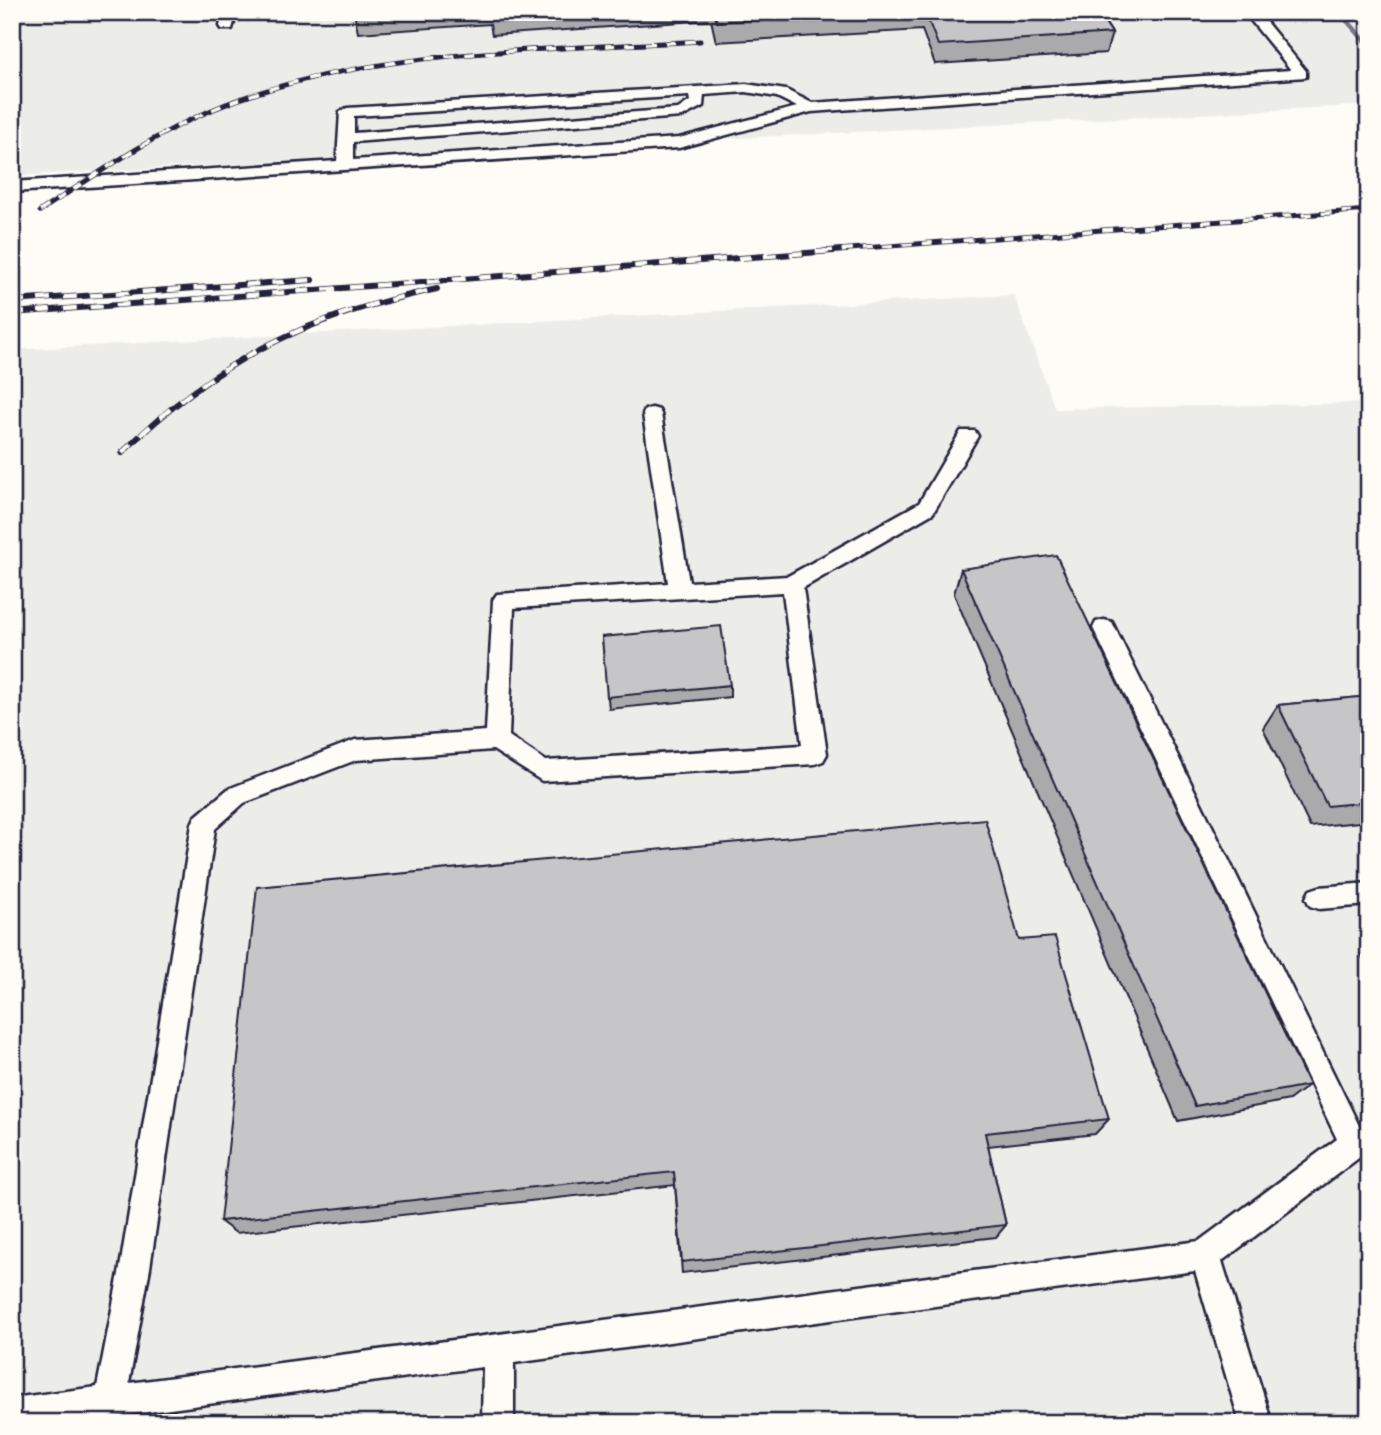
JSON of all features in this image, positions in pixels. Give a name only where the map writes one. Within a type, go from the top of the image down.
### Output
[{"type":"lane","points":[[12,187],[679,143],[810,108],[1301,74],[1251,12]]},
{"type":"lane","points":[[345,165],[347,112],[781,93],[810,108]]},
{"type":"lane","points":[[346,138],[682,113],[696,96]]},
{"type":"lane","points":[[652,414],[679,589]]},
{"type":"lane","points":[[497,740],[504,600],[792,583],[926,508],[968,436]]},
{"type":"lane","points":[[110,1401],[135,1268],[204,824],[236,796],[355,750],[497,740],[542,771],[815,754],[792,583]]},
{"type":"lane","points":[[12,1414],[1205,1255],[1354,1144],[1104,628]]},
{"type":"lane","points":[[1319,898],[1369,894]]},
{"type":"lane","points":[[1205,1255],[1256,1423]]},
{"type":"lane","points":[[498,1423],[499,1349]]},
{"type":"shaded area","points":[[12,12],[1369,12],[1369,105],[12,176]]},
{"type":"shaded area","points":[[1014,295],[1055,409],[1369,403],[1369,1423],[12,1423],[12,350]]},
{"type":"building","points":[[489,12],[531,12],[489,15]]},
{"type":"building","points":[[714,12],[888,12],[717,22]]},
{"type":"building","points":[[925,12],[1098,12],[1112,33],[938,45]]},
{"type":"building","points":[[1056,555],[1309,1085],[1195,1106],[961,569]]},
{"type":"building","points":[[721,626],[730,685],[607,697],[602,637]]},
{"type":"building","points":[[1369,696],[1369,802],[1327,806],[1278,705]]},
{"type":"building","points":[[985,819],[1019,940],[1055,937],[1109,1119],[985,1133],[1006,1225],[682,1262],[674,1172],[220,1221],[257,887]]},
{"type":"waterway","points":[[1339,12],[1369,47]]},
{"type":"railway","points":[[40,211],[125,156],[191,119],[270,89],[329,74],[453,56],[700,41]]},
{"type":"railway","points":[[823,251],[1369,210]]},
{"type":"railway","points":[[12,313],[846,250]]},
{"type":"railway","points":[[12,301],[312,280]]},
{"type":"railway","points":[[122,453],[157,420],[193,392],[266,346],[346,313],[437,289]]}]
